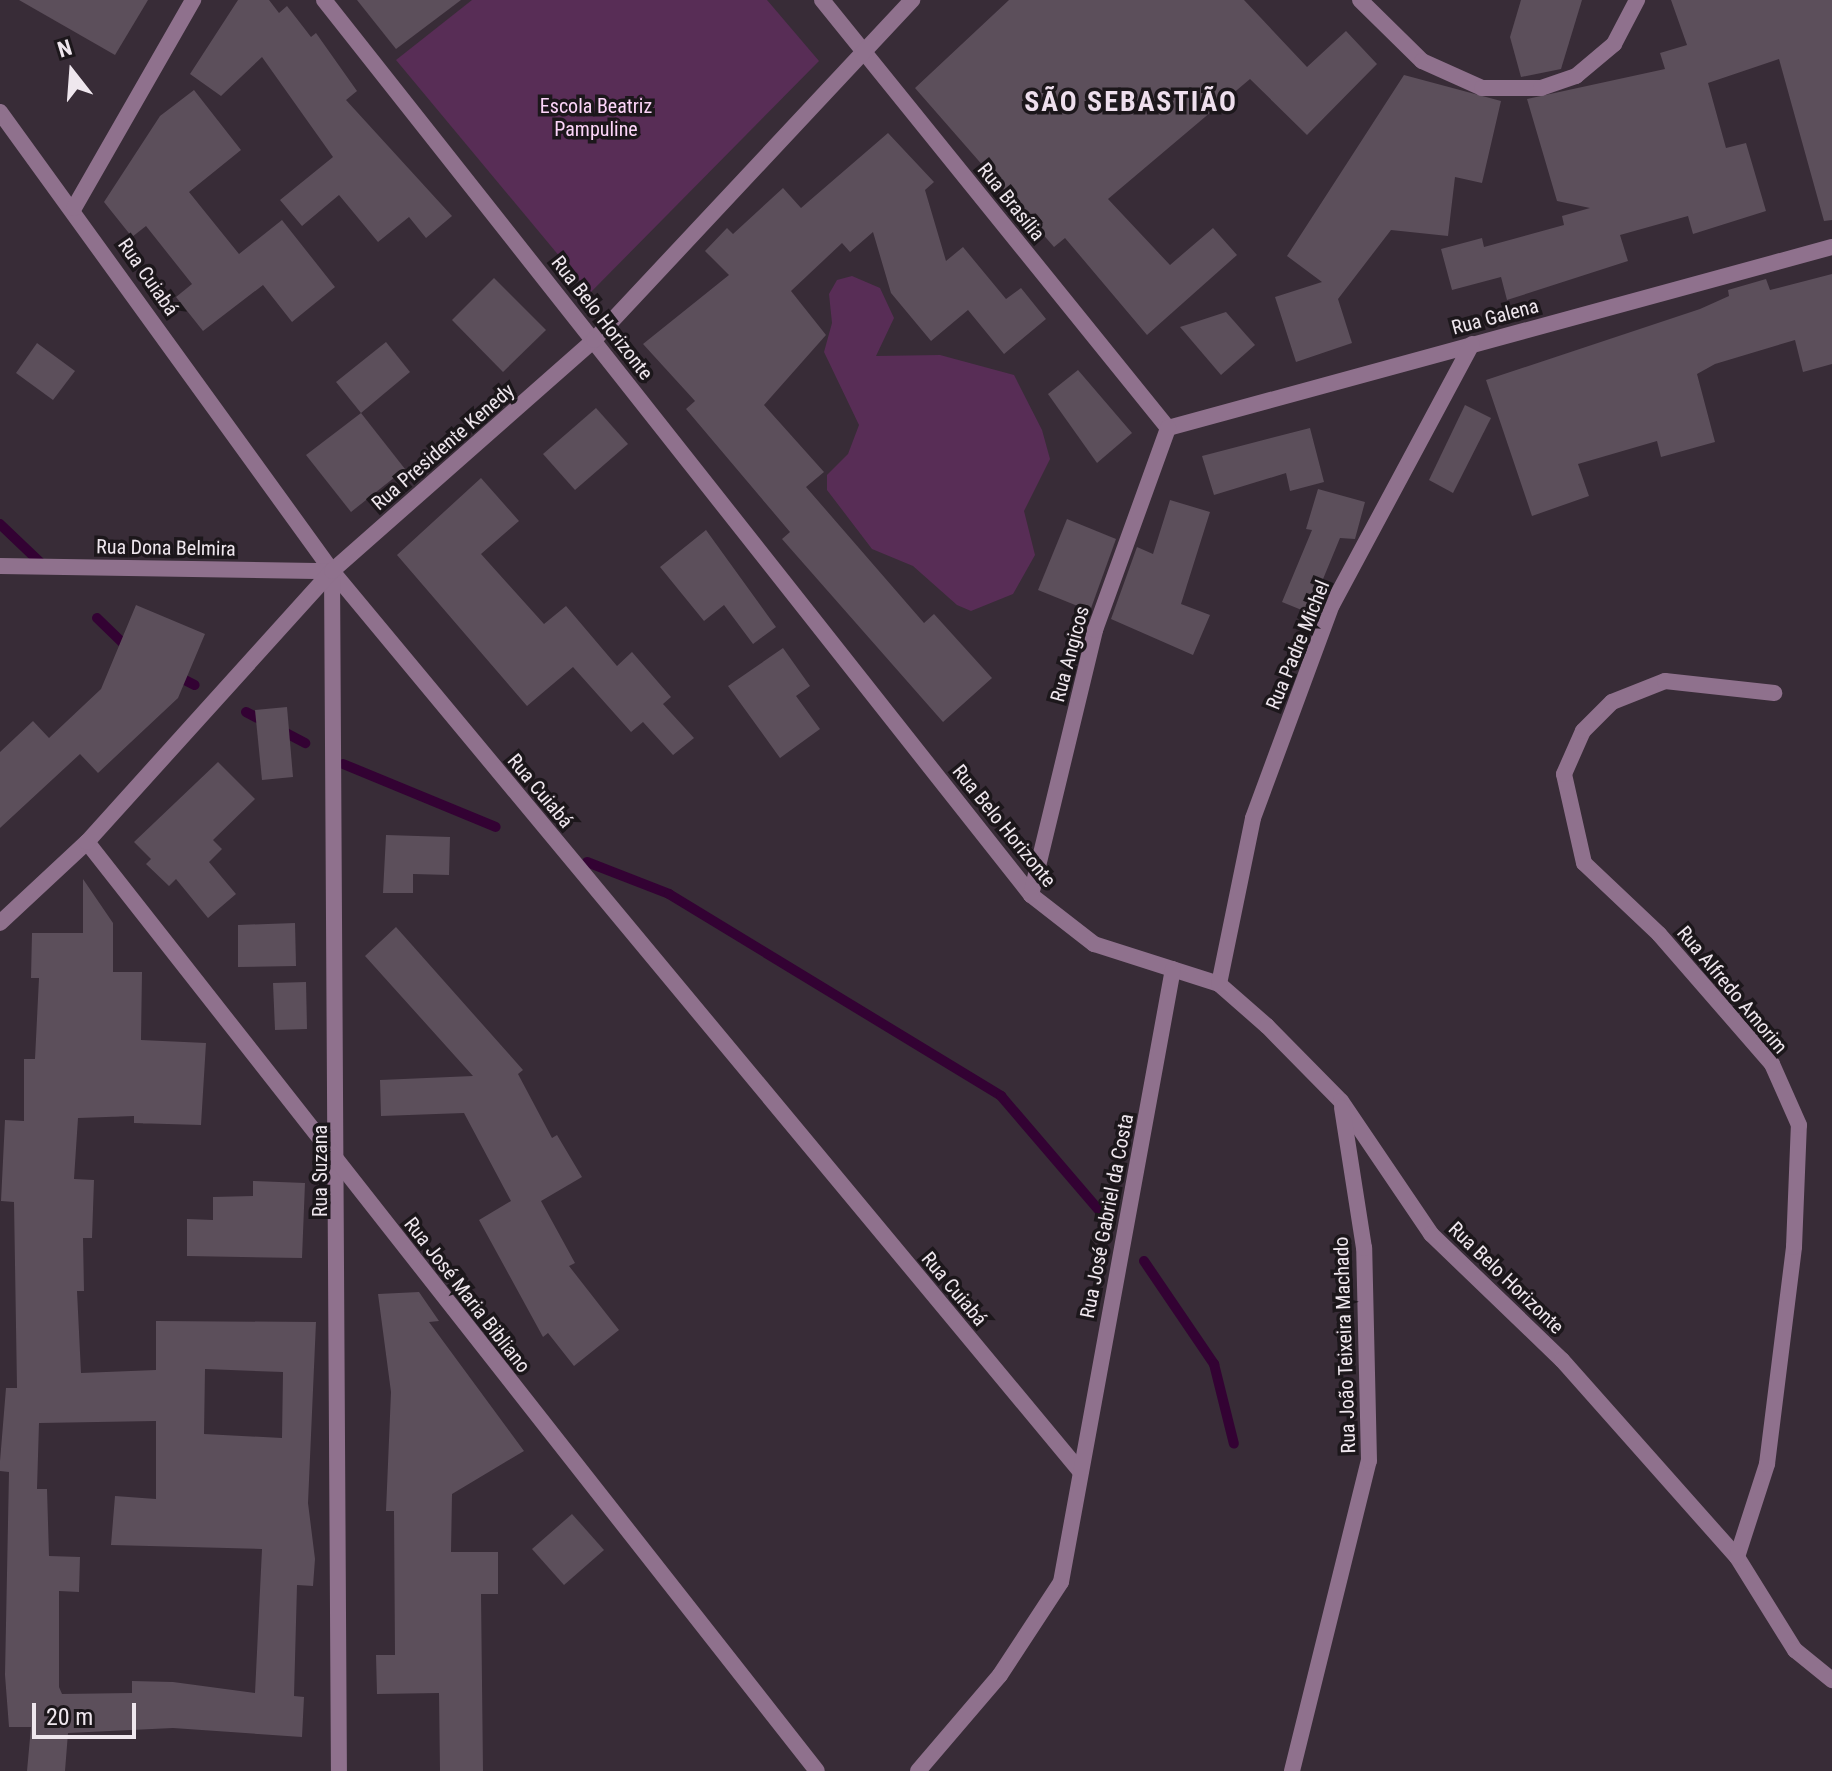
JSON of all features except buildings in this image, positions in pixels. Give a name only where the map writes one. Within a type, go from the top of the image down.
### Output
[{"type":"street","points":[[74,208],[193,0]]},
{"type":"street","name":"Rua Belo Horizonte","points":[[324,0],[1031,895],[1094,944],[1219,984],[1341,1101],[1431,1234],[1562,1360],[1737,1557],[1795,1650],[1832,1680]]},
{"type":"street","name":"Rua Brasília","points":[[822,0],[1168,428]]},
{"type":"street","name":"Rua Presidente Kenedy","points":[[0,923],[87,842],[332,571],[594,340],[912,0]]},
{"type":"street","points":[[1360,0],[1422,61],[1482,88],[1541,88],[1576,76],[1614,44],[1637,0]]},
{"type":"street","name":"Rua Cuiabá","points":[[0,112],[74,208],[332,571],[1080,1471]]},
{"type":"street","name":"Rua Galena","points":[[1168,428],[1832,247]]},
{"type":"street","name":"Rua Padre Michel","points":[[1219,984],[1253,818],[1332,605],[1472,344]]},
{"type":"street","name":"Rua Angicos","points":[[1031,895],[1095,630],[1168,428]]},
{"type":"street","name":"Rua Dona Belmira","points":[[0,566],[332,571]]},
{"type":"street","name":"Rua Suzana","points":[[332,571],[340,1166],[339,1771]]},
{"type":"street","name":"Rua Alfredo Amorim","points":[[1737,1557],[1767,1464],[1794,1247],[1799,1125],[1772,1064],[1659,934],[1584,863],[1564,774],[1583,731],[1612,702],[1665,681],[1774,693]]},
{"type":"street","name":"Rua José Maria Bibliano","points":[[87,842],[817,1771]]},
{"type":"street","name":"Rua José Gabriel da Costa","points":[[918,1771],[1000,1675],[1061,1582],[1173,969]]},
{"type":"street","name":"Rua João Teixeira Machado","points":[[1292,1771],[1369,1461],[1364,1248],[1341,1101]]},
{"type":"green space","name":"Escola Beatriz Pampuline","points":[[472,0],[767,0],[819,61],[590,293],[396,60]]},
{"type":"green space","points":[[852,276],[880,288],[894,318],[876,356],[940,355],[1014,375],[1042,430],[1050,459],[1024,511],[1035,555],[1013,594],[971,611],[957,605],[913,566],[872,549],[827,490],[827,475],[848,454],[859,425],[824,352],[832,323],[829,294],[837,280]]},
{"type":"waterway","points":[[0,524],[44,566]]},
{"type":"waterway","points":[[97,618],[130,650]]},
{"type":"waterway","points":[[175,675],[195,685]]},
{"type":"waterway","points":[[246,712],[305,743]]},
{"type":"waterway","points":[[343,764],[496,827]]},
{"type":"waterway","points":[[587,862],[669,894],[1001,1096],[1110,1223]]},
{"type":"waterway","points":[[1144,1261],[1214,1364],[1234,1444]]},
{"type":"district","name":"SÃO SEBASTIÃO","points":[[1131,102]]}]
